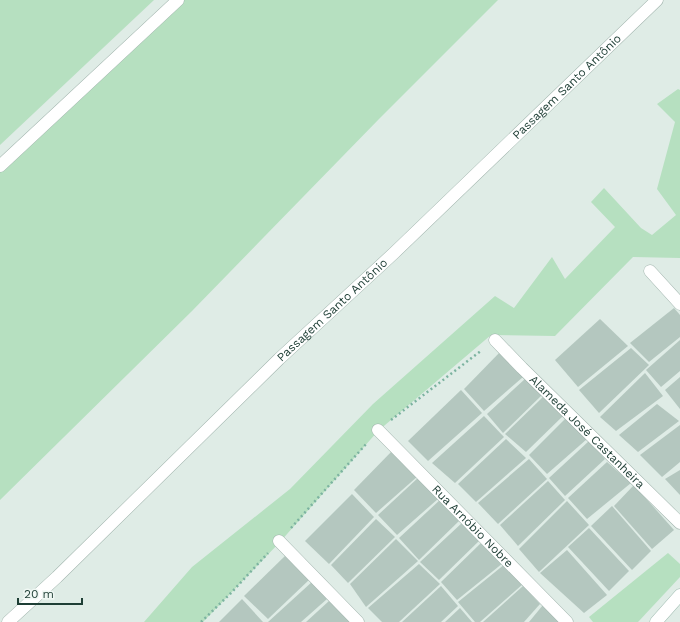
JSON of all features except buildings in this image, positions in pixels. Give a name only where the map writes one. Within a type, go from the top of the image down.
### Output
[{"type":"street","points":[[0,166],[178,0]]},
{"type":"street","name":"Passagem Santo Antônio","points":[[8,622],[279,359],[405,242],[657,0]]},
{"type":"street","points":[[650,271],[680,304]]},
{"type":"street","name":"Alameda José Castanheira","points":[[495,340],[680,523]]},
{"type":"street","name":"Rua Arnóbio Nobre","points":[[378,430],[567,622]]},
{"type":"street","points":[[279,541],[358,622]]},
{"type":"street","points":[[656,622],[680,595]]},
{"type":"path","points":[[201,622],[231,593],[279,541],[378,430],[495,340]]},
{"type":"green space","points":[[0,0],[154,0],[0,145]]},
{"type":"green space","points":[[182,0],[498,0],[379,119],[192,311],[0,500],[0,171]]},
{"type":"green space","points":[[678,89],[680,90],[680,258],[633,257],[555,336],[491,335],[378,431],[280,542],[203,622],[144,622],[192,567],[290,489],[373,404],[495,296],[514,308],[552,257],[565,279],[615,227],[591,202],[604,188],[641,228],[652,235],[676,215],[657,189],[675,122],[657,104]]},
{"type":"green space","points":[[668,553],[680,564],[680,577],[638,622],[593,622],[589,617]]}]
